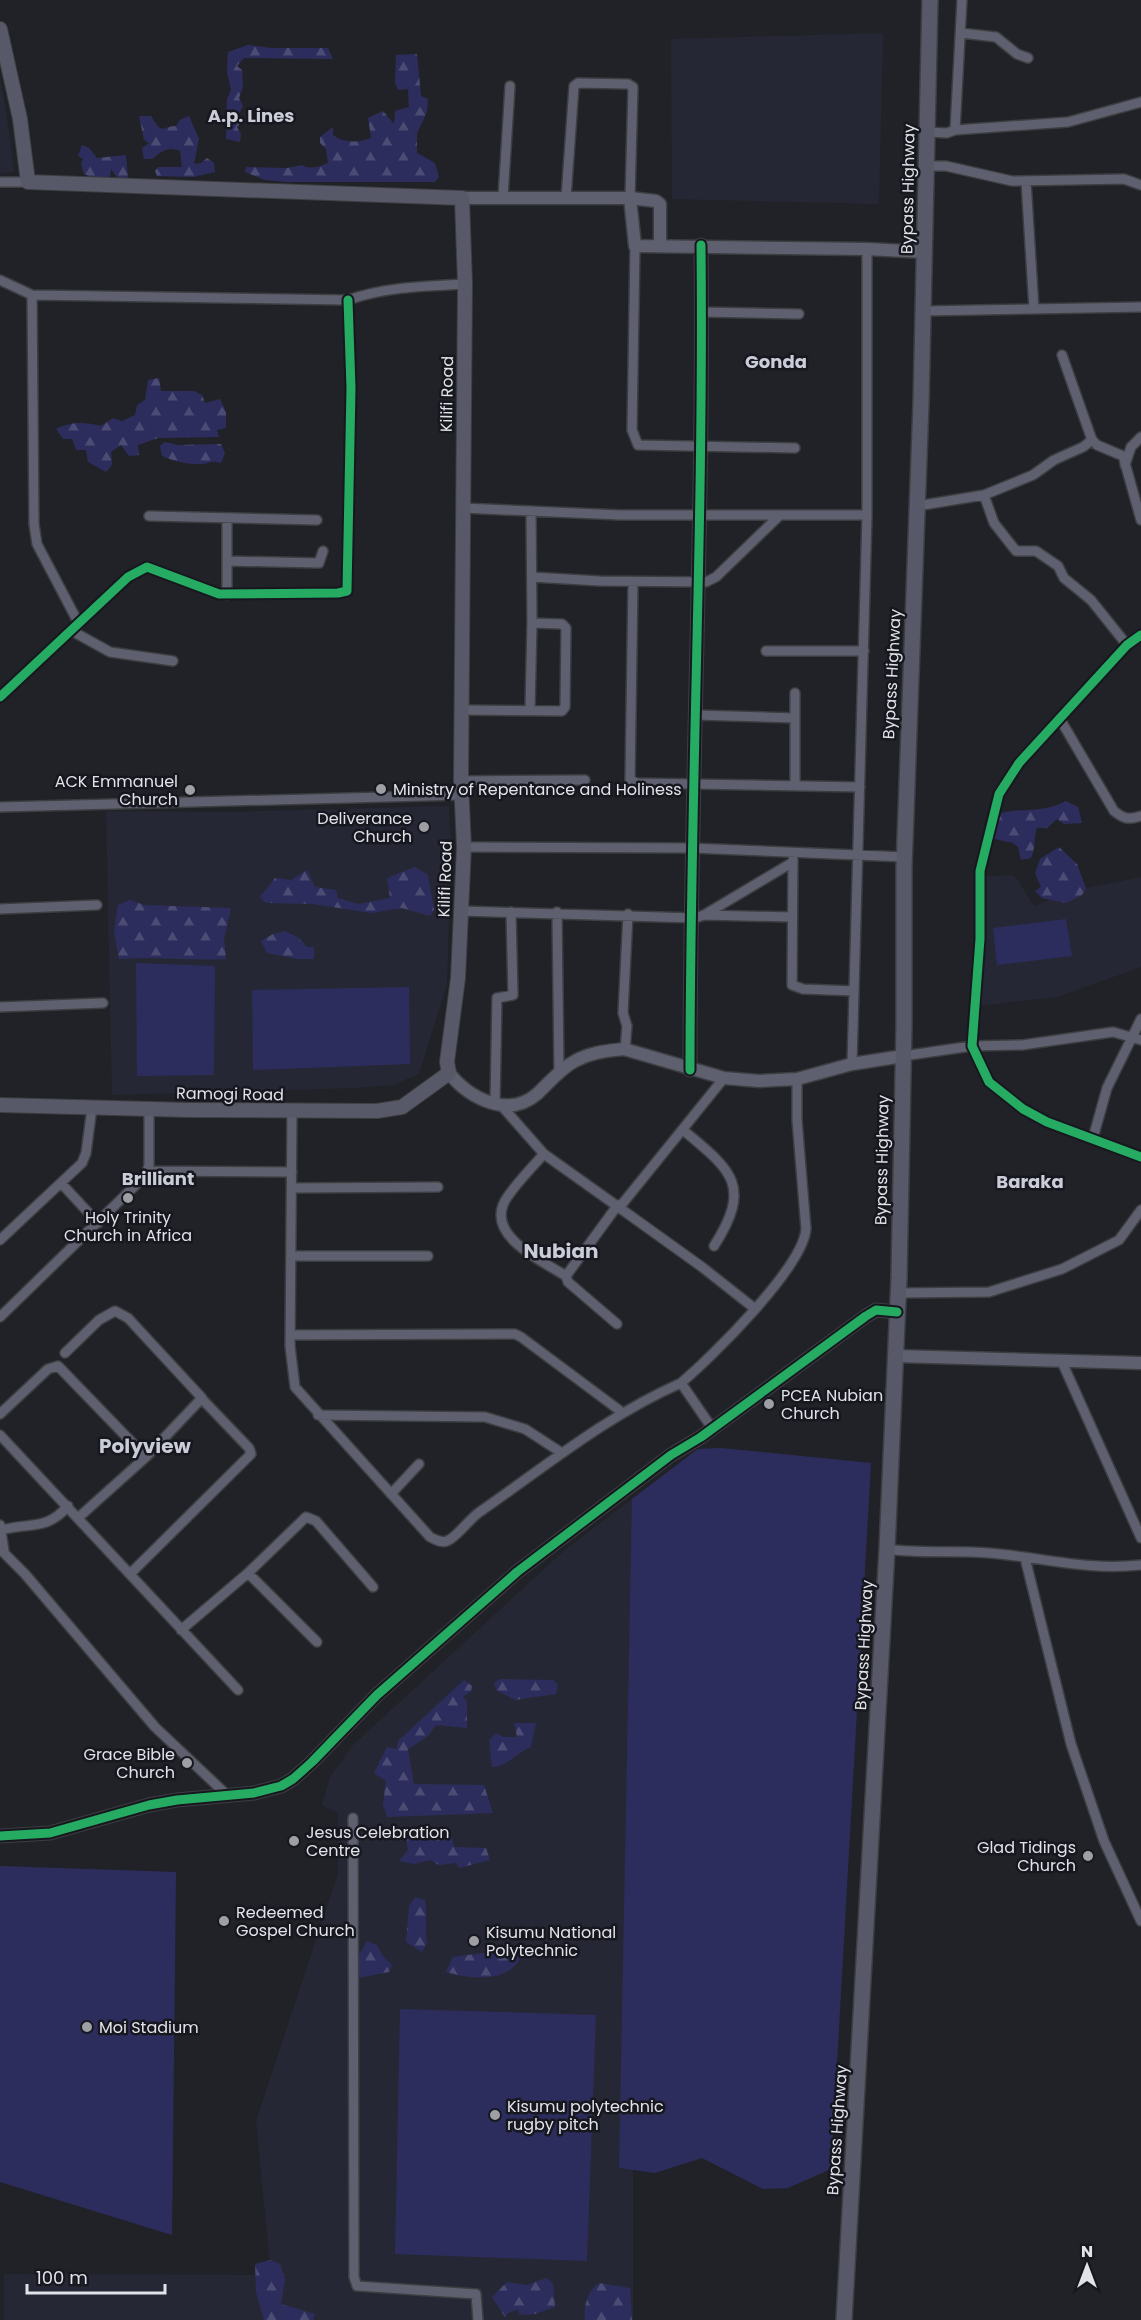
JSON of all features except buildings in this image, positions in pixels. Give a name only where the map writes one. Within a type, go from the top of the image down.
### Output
[{"type":"main road","name":"Bypass Highway","points":[[844,2320],[887,1549],[898,1293],[904,857],[925,252],[930,0]]},
{"type":"main road","points":[[0,29],[20,119],[28,182],[462,198]]},
{"type":"main road","name":"Kilifi Road","points":[[449,1073],[447,1062],[458,978],[464,847],[461,788],[465,284],[462,198]]},
{"type":"main road","name":"Ramogi Road","points":[[0,1105],[292,1111],[388,1110],[402,1107],[449,1073]]},
{"type":"street","points":[[955,130],[962,0]]},
{"type":"street","points":[[961,33],[996,37],[1017,54],[1028,58]]},
{"type":"street","points":[[566,198],[572,90],[578,83],[630,84],[633,87],[630,198],[635,246],[632,430],[634,440],[638,446],[646,447],[795,448]]},
{"type":"street","points":[[503,197],[510,86]]},
{"type":"street","points":[[928,132],[948,133],[955,130],[1068,122],[1141,102]]},
{"type":"street","points":[[925,166],[946,166],[976,171],[998,179],[1026,181],[1124,179],[1141,185]]},
{"type":"street","points":[[1026,181],[1034,309]]},
{"type":"street","points":[[0,182],[28,182]]},
{"type":"street","points":[[462,198],[630,198],[659,203],[660,245]]},
{"type":"street","points":[[635,246],[701,245],[925,252]]},
{"type":"street","points":[[690,1070],[691,848],[696,715],[701,245]]},
{"type":"street","points":[[852,1064],[867,515],[867,249]]},
{"type":"street","points":[[0,280],[32,296],[348,300],[362,295],[405,288],[465,284]]},
{"type":"street","points":[[32,296],[34,524],[37,544],[75,627],[110,652],[173,661]]},
{"type":"street","points":[[0,697],[128,577],[147,567],[227,595],[347,591],[351,388],[348,300]]},
{"type":"street","points":[[923,311],[1141,307]]},
{"type":"street","points":[[701,312],[799,314]]},
{"type":"street","points":[[1062,355],[1092,440],[1097,445],[1120,453],[1141,520]]},
{"type":"street","points":[[1125,465],[1131,447],[1141,437]]},
{"type":"street","points":[[917,506],[984,495],[1033,475],[1054,460],[1083,447],[1092,440]]},
{"type":"street","points":[[984,495],[994,523],[1016,551],[1036,551],[1052,561],[1064,578],[1091,600],[1127,645]]},
{"type":"street","points":[[462,508],[699,516],[867,515]]},
{"type":"street","points":[[530,709],[531,511]]},
{"type":"street","points":[[149,516],[317,520]]},
{"type":"street","points":[[532,577],[698,584],[716,577],[779,516]]},
{"type":"street","points":[[227,518],[227,595]]},
{"type":"street","points":[[227,561],[319,563],[323,551]]},
{"type":"street","points":[[633,582],[630,780],[637,783],[860,787]]},
{"type":"street","points":[[462,710],[560,711],[565,707],[566,628],[559,623],[532,623]]},
{"type":"street","points":[[1141,635],[1127,645],[1019,763],[999,794],[980,871],[980,939],[972,1046],[990,1082],[1004,1095],[1047,1122],[1141,1157]]},
{"type":"street","points":[[766,651],[864,651]]},
{"type":"street","points":[[795,693],[795,786]]},
{"type":"street","points":[[696,715],[795,718]]},
{"type":"street","points":[[1060,719],[1114,811],[1121,817],[1130,819],[1141,816]]},
{"type":"street","points":[[0,807],[461,788],[585,780]]},
{"type":"street","points":[[464,847],[691,848],[793,856],[857,854],[904,857]]},
{"type":"street","points":[[704,915],[793,856]]},
{"type":"street","points":[[793,856],[792,985],[802,988],[854,991]]},
{"type":"street","points":[[0,909],[97,905]]},
{"type":"street","points":[[461,911],[628,914],[691,918],[704,915],[791,917]]},
{"type":"street","points":[[511,912],[513,994],[497,998],[497,1104],[544,1154],[754,1308]]},
{"type":"street","points":[[557,912],[559,1071]]},
{"type":"street","points":[[625,1050],[627,1026],[623,1013],[628,914]]},
{"type":"street","points":[[0,1007],[103,1003]]},
{"type":"street","points":[[1093,1138],[1107,1088],[1136,1039],[1141,1018]]},
{"type":"street","points":[[449,1073],[459,1085],[479,1100],[497,1104],[522,1102],[535,1095],[559,1071],[592,1054],[625,1050],[724,1078],[797,1079],[852,1064],[972,1046],[1022,1045],[1113,1032],[1136,1039]]},
{"type":"street","points":[[566,1276],[617,1206],[623,1203],[724,1078]]},
{"type":"street","points":[[292,1111],[290,1335],[295,1387],[430,1537],[444,1542],[450,1540],[473,1516],[562,1453],[623,1413],[681,1383],[716,1353],[796,1257],[806,1234],[797,1120],[797,1079]]},
{"type":"street","points":[[0,1240],[85,1158],[92,1108]]},
{"type":"street","points":[[0,1317],[98,1223],[148,1171],[149,1109]]},
{"type":"street","points":[[683,1130],[721,1162],[733,1184],[731,1218],[714,1246]]},
{"type":"street","points":[[544,1154],[502,1205],[502,1221],[510,1240],[566,1276],[568,1282],[617,1324]]},
{"type":"street","points":[[148,1171],[292,1172]]},
{"type":"street","points":[[61,1183],[98,1223]]},
{"type":"street","points":[[292,1188],[438,1187]]},
{"type":"street","points":[[898,1293],[1003,1289],[1062,1269],[1114,1244],[1141,1210]]},
{"type":"street","points":[[291,1256],[428,1256]]},
{"type":"street","points":[[0,1836],[50,1833],[149,1805],[269,1790],[293,1779],[377,1695],[517,1572],[671,1455],[712,1428],[866,1316],[876,1310],[897,1312]]},
{"type":"street","points":[[65,1353],[99,1320],[115,1311],[128,1318],[249,1448],[250,1454],[130,1574]]},
{"type":"street","points":[[290,1335],[515,1334],[623,1413]]},
{"type":"street","points":[[895,1356],[1141,1363]]},
{"type":"street","points":[[1062,1362],[1141,1538]]},
{"type":"street","points":[[0,1414],[48,1369],[58,1366],[146,1457]]},
{"type":"street","points":[[681,1383],[712,1428]]},
{"type":"street","points":[[79,1516],[146,1457],[202,1399]]},
{"type":"street","points":[[318,1415],[485,1417],[525,1429],[562,1453]]},
{"type":"street","points":[[0,1435],[79,1516],[238,1690]]},
{"type":"street","points":[[391,1494],[419,1464]]},
{"type":"street","points":[[68,1506],[58,1518],[45,1524],[1,1527],[2,1550],[155,1727],[228,1796]]},
{"type":"street","points":[[181,1630],[248,1573],[306,1516],[316,1521],[373,1587]]},
{"type":"street","points":[[887,1549],[904,1552],[947,1550],[1025,1558],[1072,1566],[1141,1565]]},
{"type":"street","points":[[1025,1558],[1071,1744],[1104,1841],[1141,1922]]},
{"type":"street","points":[[248,1573],[317,1642]]},
{"type":"street","points":[[353,1818],[354,2277],[357,2286],[476,2294],[478,2320]]},
{"type":"shaded area","points":[[883,33],[879,204],[672,199],[671,39]]},
{"type":"shaded area","points":[[0,80],[6,110],[14,172],[0,173]]},
{"type":"shaded area","points":[[449,806],[451,850],[447,984],[419,1074],[393,1085],[356,1088],[112,1095],[106,811],[231,812]]},
{"type":"shaded area","points":[[1014,875],[1034,906],[1072,891],[1141,877],[1141,967],[1057,997],[976,1006],[982,876]]},
{"type":"shaded area","name":"Kisumu National Polytechnic","points":[[721,1448],[633,2077],[633,2320],[4,2320],[4,2274],[271,2275],[256,2121],[338,1874],[338,1813],[322,1805],[330,1777],[353,1745],[566,1549],[698,1449]]},
{"type":"green space","points":[[248,45],[271,48],[328,48],[333,59],[244,58],[237,66],[242,70],[243,87],[239,98],[243,106],[239,114],[241,123],[237,127],[241,134],[240,142],[226,139],[227,99],[231,90],[227,72],[228,52]]},
{"type":"green space","points":[[417,54],[421,96],[428,99],[427,112],[417,133],[417,153],[435,163],[439,177],[435,182],[287,182],[265,180],[245,172],[246,167],[287,168],[302,165],[311,168],[321,166],[328,163],[326,149],[320,143],[320,137],[333,127],[333,135],[337,138],[346,141],[361,141],[371,138],[368,118],[383,111],[394,124],[395,111],[409,107],[408,89],[398,90],[395,83],[396,55]]},
{"type":"green space","points":[[139,116],[151,116],[162,128],[176,126],[180,120],[189,116],[199,139],[194,164],[201,163],[207,158],[214,163],[215,172],[193,177],[157,176],[155,171],[158,167],[182,167],[180,151],[168,149],[152,159],[144,159],[142,148],[149,143],[144,140]]},
{"type":"green space","points":[[82,145],[89,148],[97,158],[126,155],[128,178],[119,180],[111,169],[110,178],[88,181],[89,176],[84,174],[81,164],[83,159],[78,156]]},
{"type":"green space","points":[[159,378],[161,391],[194,391],[202,395],[205,403],[220,399],[226,412],[226,428],[217,430],[219,437],[158,438],[138,445],[139,455],[129,456],[121,445],[111,452],[112,465],[106,472],[88,462],[86,450],[76,450],[72,439],[63,439],[56,429],[78,423],[101,426],[113,418],[122,421],[135,415],[137,405],[145,400],[148,380]]},
{"type":"green space","points":[[165,442],[178,445],[221,444],[225,453],[221,463],[186,463],[162,456],[160,446]]},
{"type":"green space","points":[[1066,801],[1078,807],[1082,823],[1064,824],[1057,819],[1047,828],[1037,828],[1031,858],[1021,860],[1018,847],[1013,843],[995,839],[992,826],[995,815],[1047,808]]},
{"type":"green space","points":[[1059,847],[1077,864],[1086,888],[1082,895],[1066,903],[1042,898],[1035,891],[1041,887],[1035,873],[1040,859]]},
{"type":"green space","points":[[415,867],[428,875],[434,910],[430,916],[402,908],[371,913],[313,904],[266,903],[260,897],[275,878],[291,880],[307,870],[315,887],[336,890],[338,898],[358,904],[390,898],[387,878]]},
{"type":"green space","points":[[130,900],[144,905],[231,908],[224,939],[226,959],[119,959],[114,932],[118,905]]},
{"type":"green space","points":[[1066,919],[1072,956],[997,965],[993,928]]},
{"type":"green space","points":[[285,931],[299,938],[307,947],[314,947],[314,959],[297,959],[267,953],[261,941],[273,934]]},
{"type":"green space","points":[[136,963],[215,966],[214,1075],[137,1076]]},
{"type":"green space","points":[[409,987],[410,1064],[253,1070],[252,990]]},
{"type":"green space","points":[[721,1448],[871,1463],[831,2169],[788,2188],[763,2189],[702,2158],[655,2173],[619,2168],[632,1499],[698,1449]]},
{"type":"green space","points":[[500,1679],[553,1680],[558,1685],[556,1694],[515,1700],[496,1690],[494,1683]]},
{"type":"green space","points":[[464,1680],[472,1686],[471,1691],[463,1697],[467,1701],[467,1728],[436,1725],[428,1736],[408,1749],[414,1784],[484,1785],[493,1813],[387,1817],[383,1804],[386,1781],[374,1773],[387,1747],[397,1749],[398,1741]]},
{"type":"green space","points":[[514,1723],[536,1723],[531,1747],[503,1765],[492,1767],[489,1740],[496,1733],[503,1737],[517,1737]]},
{"type":"green space","points":[[406,1838],[452,1838],[454,1847],[486,1848],[490,1860],[459,1868],[456,1863],[439,1865],[430,1860],[414,1864],[399,1861],[408,1850]]},
{"type":"green space","name":"Moi Stadium","points":[[0,1866],[176,1872],[172,2235],[0,2182]]},
{"type":"green space","points":[[415,1897],[425,1900],[426,1906],[427,1943],[422,1952],[406,1942],[409,1906]]},
{"type":"green space","points":[[367,1941],[377,1945],[392,1965],[389,1972],[358,1978],[356,1960]]},
{"type":"green space","points":[[507,1945],[520,1959],[506,1972],[496,1976],[476,1977],[446,1972],[453,1957],[490,1952]]},
{"type":"green space","name":"Kisumu polytechnic rugby pitch","points":[[400,2009],[596,2015],[587,2261],[395,2254]]},
{"type":"green space","points":[[270,2260],[280,2264],[285,2279],[281,2304],[315,2314],[313,2320],[264,2320],[256,2292],[255,2264]]},
{"type":"green space","points":[[546,2278],[553,2283],[555,2307],[535,2314],[520,2315],[518,2310],[509,2312],[505,2317],[492,2297],[507,2282],[527,2285]]},
{"type":"green space","points":[[599,2283],[630,2288],[632,2320],[585,2320],[587,2299]]},
{"type":"cycle path","points":[[690,1070],[701,451],[701,245]]},
{"type":"cycle path","points":[[0,697],[128,577],[147,567],[219,594],[347,591],[351,388],[348,300]]},
{"type":"cycle path","points":[[1141,635],[1127,645],[1019,763],[999,794],[980,871],[980,939],[972,1046],[989,1082],[1023,1109],[1047,1122],[1141,1157]]},
{"type":"cycle path","points":[[0,1836],[50,1833],[149,1805],[254,1793],[281,1786],[293,1779],[377,1695],[517,1572],[671,1455],[701,1437],[866,1316],[876,1310],[897,1312]]},
{"type":"place","name":"Ministry of Repentance and Holiness","points":[[381,789]]},
{"type":"place","name":"ACK Emmanuel Church","points":[[190,790]]},
{"type":"place","name":"Deliverance Church","points":[[424,827]]},
{"type":"place","name":"Holy Trinity Church in Africa","points":[[128,1198]]},
{"type":"place","name":"PCEA Nubian Church","points":[[769,1404]]},
{"type":"place","name":"Grace Bible Church","points":[[187,1763]]},
{"type":"place","name":"Jesus Celebration Centre","points":[[294,1841]]},
{"type":"place","name":"Glad Tidings Church","points":[[1088,1856]]},
{"type":"place","name":"Redeemed Gospel Church","points":[[224,1921]]},
{"type":"place","name":"Kisumu National Polytechnic","points":[[474,1941]]},
{"type":"place","name":"Moi Stadium","points":[[87,2027]]},
{"type":"place","name":"Kisumu polytechnic rugby pitch","points":[[495,2115]]},
{"type":"district","name":"A.p. Lines","points":[[251,115]]},
{"type":"district","name":"Gonda","points":[[776,361]]},
{"type":"district","name":"Brilliant","points":[[158,1178]]},
{"type":"district","name":"Baraka","points":[[1030,1181]]},
{"type":"district","name":"Nubian","points":[[561,1251]]},
{"type":"district","name":"Polyview","points":[[145,1446]]}]
